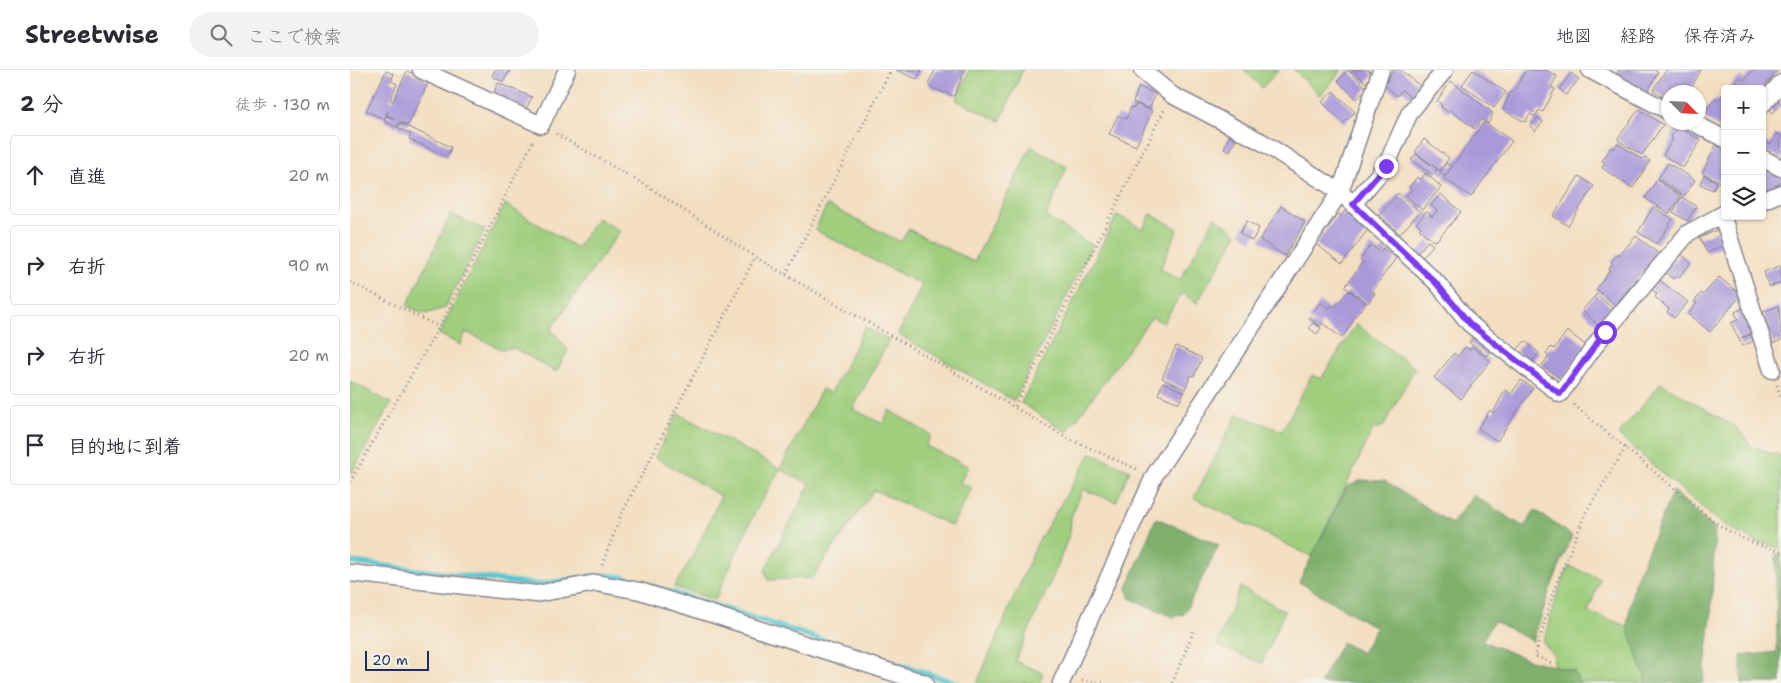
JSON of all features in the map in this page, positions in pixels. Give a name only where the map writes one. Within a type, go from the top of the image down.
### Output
[{"type":"street","points":[[421,70],[541,125],[567,70]]},
{"type":"street","points":[[1142,70],[1172,94],[1262,142],[1340,192],[1436,283],[1470,324],[1560,394],[1605,332],[1688,232],[1721,216]]},
{"type":"street","points":[[1062,683],[1154,476],[1340,192],[1381,70]]},
{"type":"street","points":[[1353,204],[1386,166],[1410,112],[1445,70]]},
{"type":"street","points":[[1590,70],[1661,107]]},
{"type":"street","points":[[1766,100],[1781,83]]},
{"type":"street","points":[[1706,129],[1721,137]]},
{"type":"street","points":[[1766,160],[1781,168]]},
{"type":"street","points":[[1766,199],[1781,193]]},
{"type":"street","points":[[1726,220],[1772,370]]},
{"type":"street","points":[[350,573],[536,594],[596,583],[640,591],[925,683]]},
{"type":"path","points":[[786,274],[891,70]]},
{"type":"path","points":[[1015,406],[1172,94]]},
{"type":"path","points":[[350,482],[439,327],[541,125],[647,186],[755,257],[1069,439],[1154,476]]},
{"type":"path","points":[[596,583],[620,518],[755,257]]},
{"type":"path","points":[[350,282],[439,327]]},
{"type":"path","points":[[1560,394],[1626,447],[1712,521],[1756,545],[1781,551]]},
{"type":"path","points":[[1551,662],[1535,656],[1554,592],[1587,510],[1626,447]]},
{"type":"path","points":[[1172,683],[1195,628]]},
{"type":"green space","points":[[969,70],[1023,70],[1000,121],[956,100]]},
{"type":"green space","points":[[1244,70],[1279,70],[1262,88]]},
{"type":"green space","points":[[1294,70],[1342,70],[1320,96]]},
{"type":"green space","points":[[1031,146],[1067,167],[1046,217],[1092,245],[1014,401],[898,334],[922,285],[815,230],[827,205],[901,242],[908,229],[974,262]]},
{"type":"green space","points":[[505,204],[577,248],[597,218],[620,231],[551,329],[568,350],[556,372],[514,348],[501,349],[466,332],[460,345],[439,334]]},
{"type":"green space","points":[[451,214],[485,230],[445,308],[425,314],[407,306]]},
{"type":"green space","points":[[1151,214],[1178,229],[1160,269],[1180,280],[1215,217],[1237,234],[1197,303],[1182,293],[1163,323],[1152,317],[1067,432],[1021,403],[1117,215],[1143,229]]},
{"type":"green space","points":[[1356,324],[1415,368],[1383,427],[1373,429],[1312,557],[1194,498],[1237,414],[1282,431],[1312,375],[1321,379]]},
{"type":"green space","points":[[865,327],[889,340],[853,409],[883,424],[889,410],[931,435],[926,446],[968,466],[960,483],[972,488],[952,526],[874,490],[812,578],[768,580],[765,570],[810,484],[780,469],[822,389],[831,393]]},
{"type":"green space","points":[[350,381],[391,403],[352,473],[350,472]]},
{"type":"green space","points":[[1661,383],[1737,428],[1752,447],[1781,456],[1781,548],[1757,542],[1734,531],[1711,515],[1618,435]]},
{"type":"green space","points":[[678,413],[780,469],[755,512],[715,600],[674,587],[693,556],[721,496],[655,457]]},
{"type":"green space","points":[[1091,453],[1130,470],[1116,502],[1083,489],[1071,517],[1070,532],[1056,570],[1015,661],[1043,673],[1039,683],[977,683],[1037,544]]},
{"type":"green space","points":[[1362,480],[1385,481],[1452,524],[1473,495],[1524,527],[1535,510],[1572,536],[1549,592],[1533,641],[1494,621],[1482,641],[1529,660],[1574,671],[1579,683],[1320,683],[1342,642],[1362,653],[1376,628],[1299,582],[1347,487]]},
{"type":"green space","points":[[1673,491],[1715,529],[1711,618],[1703,683],[1647,683],[1627,626],[1634,584]]},
{"type":"green space","points":[[1156,518],[1219,545],[1184,614],[1174,617],[1129,598],[1127,588]]},
{"type":"green space","points":[[1776,554],[1781,554],[1781,683],[1742,683],[1741,656],[1777,652]]},
{"type":"green space","points":[[1569,566],[1600,579],[1588,612],[1627,626],[1647,683],[1579,683],[1574,671],[1554,666],[1554,656],[1543,642],[1557,594]]},
{"type":"green space","points":[[1240,587],[1285,611],[1262,663],[1217,645]]},
{"type":"building","points":[[495,70],[510,70],[503,82],[492,76]]},
{"type":"building","points":[[896,70],[922,70],[917,79]]},
{"type":"building","points":[[935,70],[965,70],[954,96],[932,88],[928,84]]},
{"type":"building","points":[[1348,70],[1367,88],[1357,99],[1338,81]]},
{"type":"building","points":[[1352,70],[1368,70],[1373,75],[1366,83]]},
{"type":"building","points":[[1393,70],[1401,70],[1422,88],[1412,99],[1402,90],[1397,96],[1385,85]]},
{"type":"building","points":[[1473,70],[1506,92],[1494,108],[1462,85]]},
{"type":"building","points":[[1526,70],[1546,70],[1557,76],[1551,87],[1555,89],[1543,112],[1539,110],[1535,117],[1530,114],[1525,122],[1503,110],[1510,92],[1512,93]]},
{"type":"building","points":[[1619,70],[1654,70],[1658,72],[1647,93],[1616,75]]},
{"type":"building","points":[[1666,70],[1701,70],[1693,85],[1661,85],[1661,95],[1653,90]]},
{"type":"building","points":[[1753,70],[1778,70],[1765,85],[1732,85],[1741,77],[1744,80]]},
{"type":"building","points":[[386,71],[394,74],[391,81],[397,84],[390,100],[393,101],[407,71],[429,81],[408,125],[400,122],[397,127],[384,121],[386,116],[395,119],[387,115],[388,111],[384,119],[366,111]]},
{"type":"building","points":[[1571,73],[1579,79],[1566,95],[1559,89]]},
{"type":"building","points":[[1451,81],[1493,113],[1488,124],[1482,119],[1475,129],[1450,110],[1448,112],[1441,107],[1442,105],[1437,101]]},
{"type":"building","points":[[498,83],[532,97],[525,111],[496,98],[497,94],[494,92]]},
{"type":"building","points":[[1139,87],[1156,94],[1149,109],[1133,102]]},
{"type":"building","points":[[1333,91],[1355,112],[1344,123],[1322,102]]},
{"type":"building","points":[[1721,97],[1721,129],[1706,119],[1706,109],[1716,98],[1718,100]]},
{"type":"building","points":[[1777,98],[1781,104],[1773,113],[1768,108]]},
{"type":"building","points":[[1136,104],[1152,111],[1136,146],[1109,134],[1118,115],[1126,119],[1131,107],[1134,108]]},
{"type":"building","points":[[1639,109],[1661,124],[1661,128],[1642,155],[1619,141],[1618,138]]},
{"type":"building","points":[[1538,117],[1543,122],[1535,131],[1530,126]]},
{"type":"building","points":[[1484,122],[1512,141],[1471,197],[1444,178]]},
{"type":"building","points":[[400,123],[451,147],[447,157],[409,139],[411,134],[398,128]]},
{"type":"building","points":[[1675,130],[1683,130],[1701,140],[1683,168],[1663,155],[1673,139],[1671,137]]},
{"type":"building","points":[[1775,134],[1781,135],[1781,158],[1766,152],[1766,142],[1771,144]]},
{"type":"building","points":[[1229,136],[1236,139],[1230,151],[1224,148]]},
{"type":"building","points":[[1424,139],[1449,158],[1440,171],[1415,152]]},
{"type":"building","points":[[1617,143],[1642,159],[1644,157],[1650,161],[1633,188],[1602,168],[1605,162],[1602,161],[1611,147],[1614,149]]},
{"type":"building","points":[[1716,145],[1721,147],[1721,182],[1702,173]]},
{"type":"building","points":[[1416,154],[1437,169],[1433,175],[1411,160]]},
{"type":"building","points":[[1446,163],[1452,167],[1445,176],[1440,172]]},
{"type":"building","points":[[1668,163],[1695,180],[1684,196],[1658,179]]},
{"type":"building","points":[[1766,169],[1781,177],[1781,186],[1770,190],[1766,188]]},
{"type":"building","points":[[1426,173],[1441,187],[1422,210],[1406,196],[1412,189],[1409,187],[1417,177],[1420,180]]},
{"type":"building","points":[[1704,175],[1717,182],[1713,190],[1700,184]]},
{"type":"building","points":[[1579,176],[1594,186],[1568,226],[1553,216]]},
{"type":"building","points":[[1657,180],[1681,196],[1669,214],[1645,198]]},
{"type":"building","points":[[1398,193],[1420,212],[1400,234],[1379,215]]},
{"type":"building","points":[[1441,194],[1461,212],[1437,240],[1433,241],[1419,229],[1421,227],[1416,223],[1427,211],[1432,217],[1437,211],[1431,205]]},
{"type":"building","points":[[1682,197],[1696,206],[1687,221],[1673,212]]},
{"type":"building","points":[[1281,206],[1305,222],[1285,256],[1260,240]]},
{"type":"building","points":[[1653,207],[1673,219],[1657,244],[1638,232]]},
{"type":"building","points":[[1347,208],[1357,215],[1355,218],[1369,228],[1342,264],[1316,244],[1338,214],[1341,216]]},
{"type":"building","points":[[1247,221],[1259,228],[1252,241],[1240,233]]},
{"type":"building","points":[[1717,230],[1724,245],[1707,253],[1700,238]]},
{"type":"building","points":[[1636,236],[1659,254],[1615,305],[1596,289],[1610,270],[1613,263],[1611,262],[1618,254],[1619,256]]},
{"type":"building","points":[[1428,241],[1433,245],[1422,258],[1417,253]]},
{"type":"building","points":[[1371,245],[1380,252],[1383,248],[1396,258],[1372,291],[1375,293],[1368,303],[1345,287],[1363,262],[1360,260]]},
{"type":"building","points":[[1681,254],[1691,263],[1678,278],[1676,276],[1673,279],[1665,272]]},
{"type":"building","points":[[1781,265],[1781,283],[1769,287],[1764,272]]},
{"type":"building","points":[[1719,277],[1741,295],[1710,332],[1688,314],[1697,303],[1694,302],[1701,293],[1703,295]]},
{"type":"building","points":[[1658,279],[1688,302],[1674,318],[1667,312],[1669,309],[1655,297],[1657,294],[1650,288]]},
{"type":"building","points":[[1349,291],[1366,303],[1352,320],[1342,338],[1322,323],[1320,326],[1309,318],[1320,302],[1329,309],[1331,305],[1334,307]]},
{"type":"building","points":[[1597,294],[1615,311],[1600,327],[1582,310]]},
{"type":"building","points":[[1779,306],[1781,340],[1773,343],[1763,312]]},
{"type":"building","points":[[1743,308],[1753,333],[1741,338],[1753,334],[1756,340],[1742,346],[1731,323],[1738,320],[1735,312]]},
{"type":"building","points":[[1313,323],[1321,328],[1317,334],[1309,328]]},
{"type":"building","points":[[1567,331],[1587,346],[1562,380],[1542,365],[1549,356],[1546,354],[1551,347],[1554,349]]},
{"type":"building","points":[[1475,335],[1492,348],[1486,356],[1469,342]]},
{"type":"building","points":[[1525,341],[1539,353],[1530,364],[1516,351]]},
{"type":"building","points":[[1176,346],[1202,358],[1194,376],[1191,375],[1185,389],[1162,378]]},
{"type":"building","points":[[1465,347],[1470,350],[1472,347],[1490,361],[1461,399],[1434,378],[1454,353],[1458,356]]},
{"type":"building","points":[[1521,380],[1533,388],[1497,441],[1478,428],[1490,410],[1493,413],[1505,390],[1511,394]]},
{"type":"building","points":[[1163,382],[1184,392],[1179,403],[1158,394]]},
{"type":"waterway","points":[[350,562],[538,585],[593,576]]},
{"type":"waterway","points":[[603,575],[626,578],[957,683]]},
{"type":"route","points":[[1386,166],[1353,204],[1436,283],[1470,324],[1560,394],[1605,332]]}]
